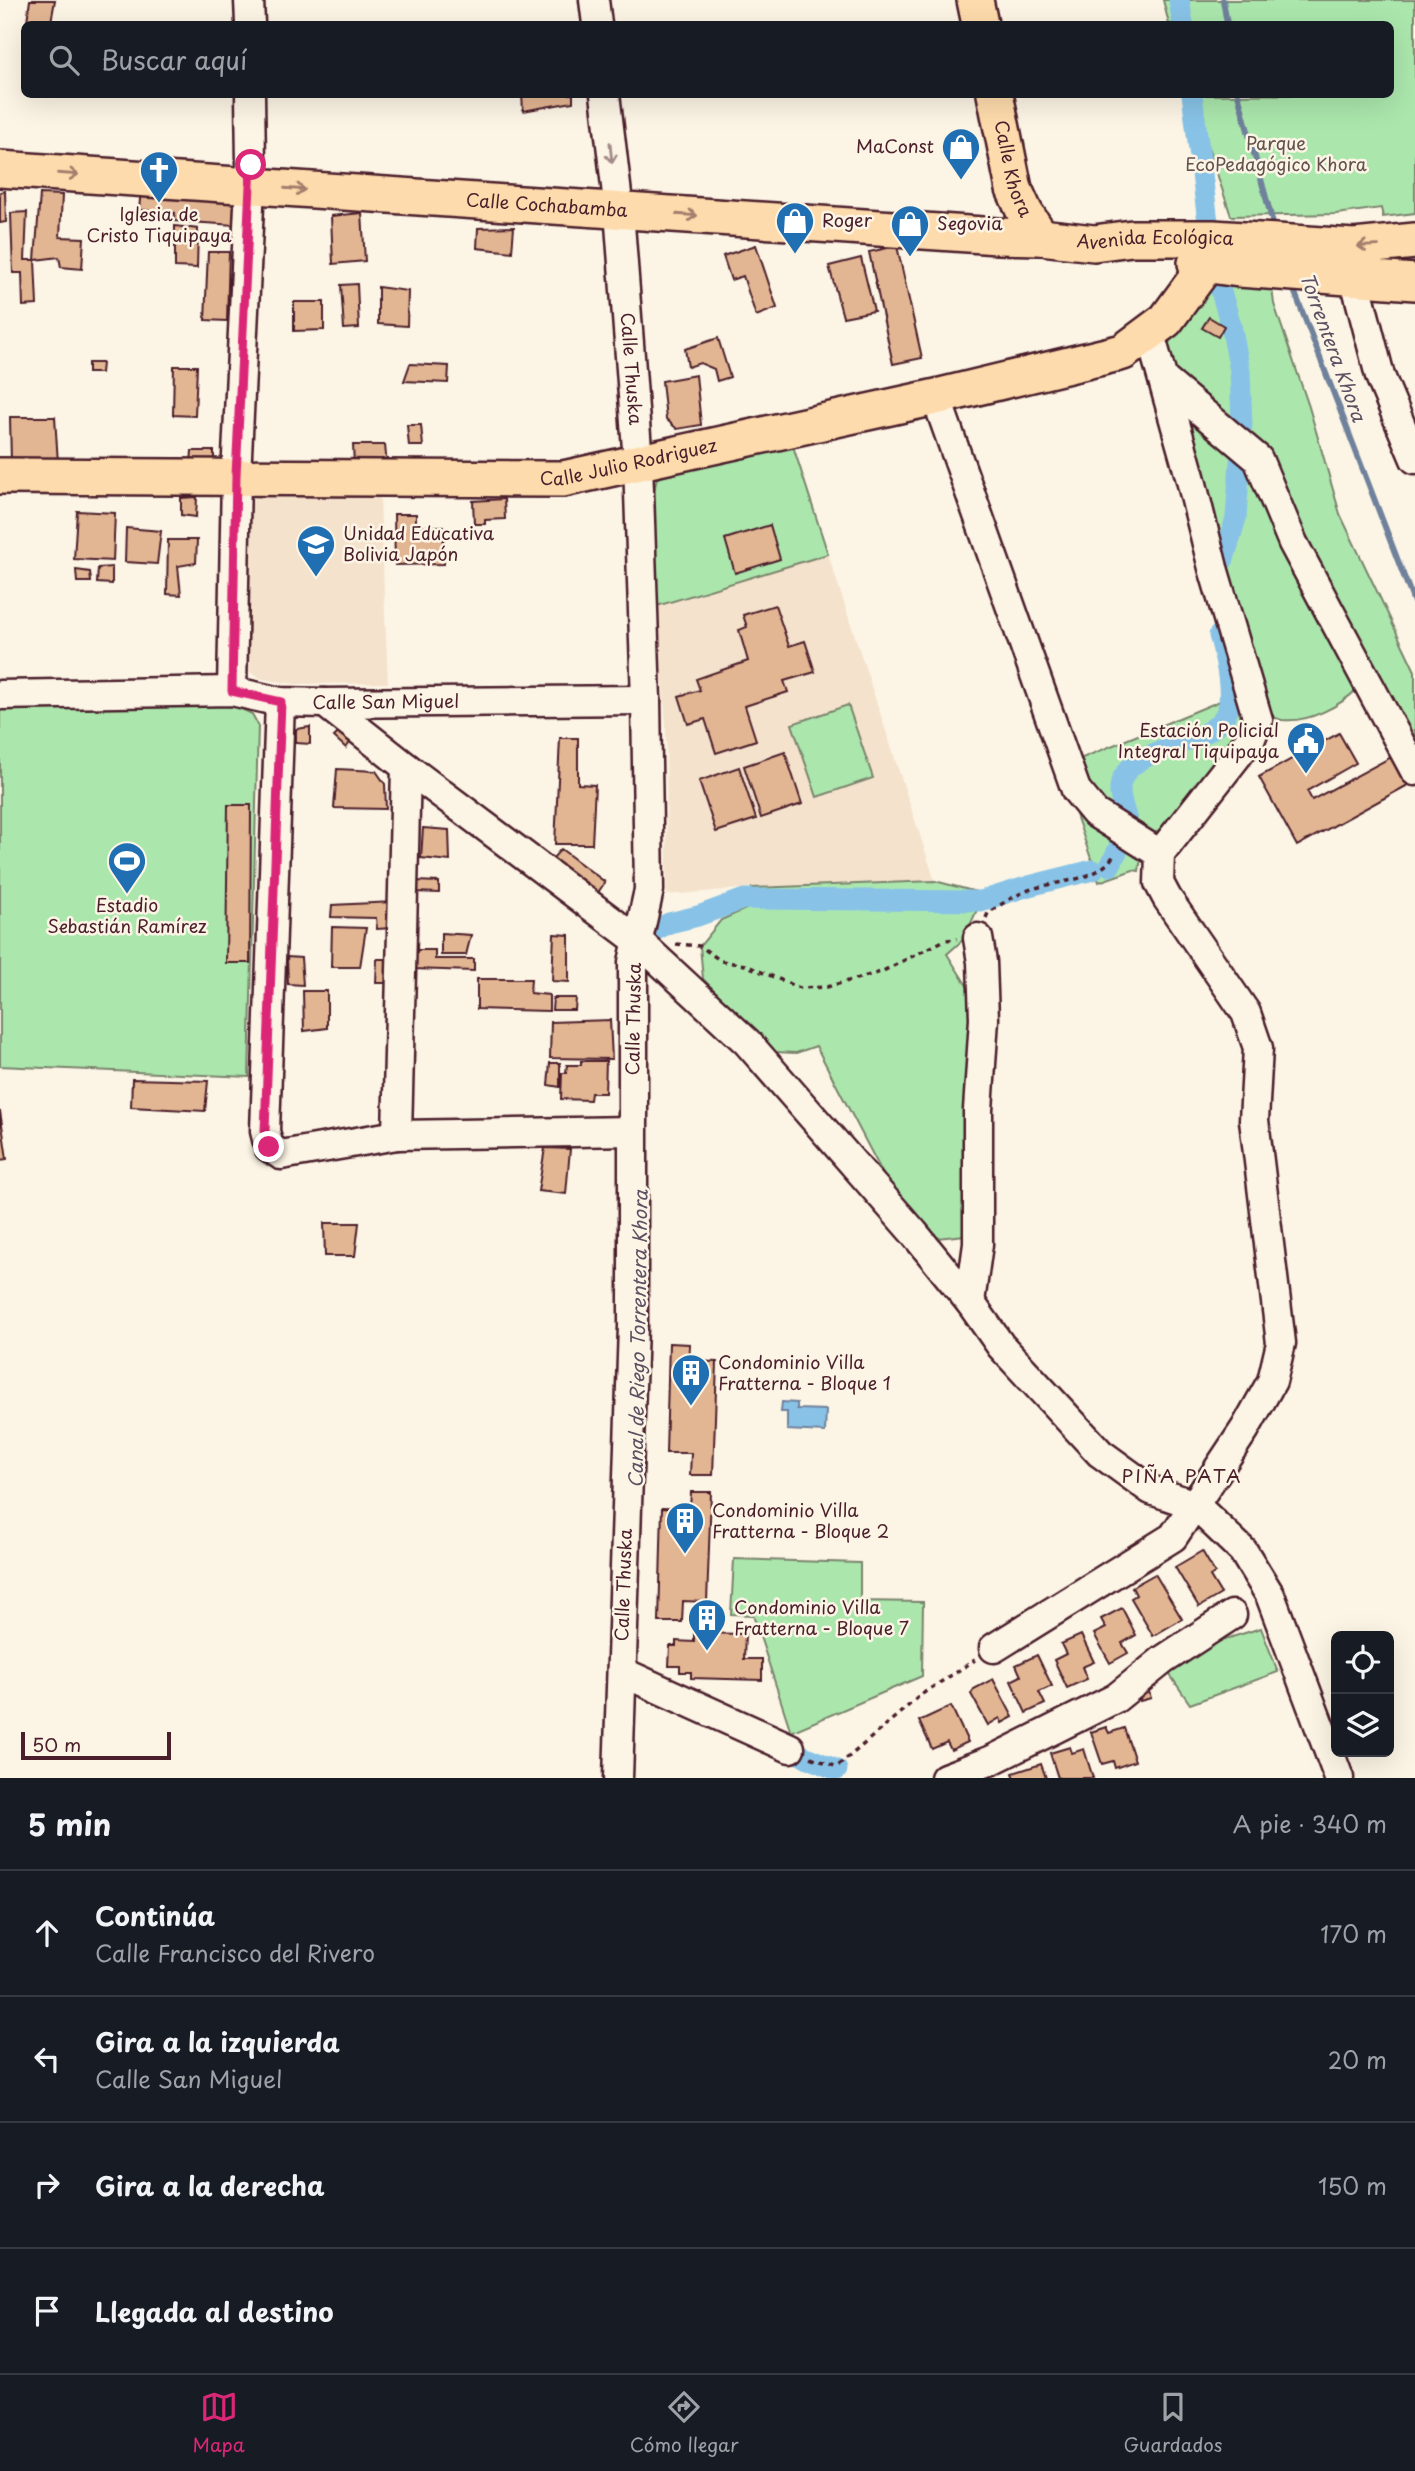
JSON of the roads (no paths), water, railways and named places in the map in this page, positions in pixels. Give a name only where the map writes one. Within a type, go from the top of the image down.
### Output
[{"type":"main road","points":[[975,0],[979,21]]},
{"type":"main road","name":"Calle Khora","points":[[996,98],[1014,189],[1025,214],[1041,237]]},
{"type":"main road","name":"Calle Cochabamba","points":[[0,169],[1041,237],[1094,243]]},
{"type":"main road","name":"Avenida Ecológica","points":[[1094,243],[1132,238],[1254,251],[1415,282]]},
{"type":"main road","name":"Avenida Ecológica","points":[[1335,265],[1382,246],[1415,242]]},
{"type":"main road","name":"Avenida Ecológica","points":[[1094,243],[1134,258],[1207,264]]},
{"type":"main road","name":"Calle Julio Rodriguez","points":[[0,477],[563,479],[936,397],[1123,352],[1166,320],[1207,264],[1254,251]]},
{"type":"street","points":[[249,0],[250,21]]},
{"type":"street","points":[[594,0],[597,21]]},
{"type":"street","points":[[232,691],[236,476],[250,186],[250,98]]},
{"type":"street","name":"Calle Thuska","points":[[605,98],[619,211],[638,462],[649,890],[633,962],[633,1326],[618,1778]]},
{"type":"street","points":[[1335,265],[1415,459]]},
{"type":"street","points":[[993,1648],[1173,1537],[1245,1429],[1272,1381],[1281,1343],[1254,1120],[1258,1048],[1246,1013],[1159,883],[1160,854],[1251,738],[1258,720],[1213,568],[1150,334]]},
{"type":"street","points":[[1164,380],[1258,460],[1293,543],[1415,771]]},
{"type":"street","points":[[936,397],[1076,790],[1095,813],[1160,854]]},
{"type":"street","name":"Calle San Miguel","points":[[0,695],[232,691],[281,702],[325,703],[646,700]]},
{"type":"street","points":[[281,702],[265,1131],[269,1147],[281,1155],[397,1135],[632,1131]]},
{"type":"street","points":[[325,703],[664,962],[747,1042],[914,1233],[970,1302],[1001,1346],[1100,1453],[1151,1490],[1195,1505],[1243,1552],[1269,1595],[1339,1778]]},
{"type":"street","points":[[397,1135],[406,767]]},
{"type":"street","points":[[970,1302],[978,1244],[978,1110],[984,1019],[978,938]]},
{"type":"street","points":[[945,1778],[988,1770],[1116,1698],[1163,1660],[1232,1615]]},
{"type":"street","points":[[621,1672],[790,1748]]},
{"type":"water","points":[[782,1402],[797,1403],[797,1409],[826,1410],[825,1432],[787,1430],[787,1412],[781,1412]]},
{"type":"waterway","name":"Canal de Riego Torrentera Khora","points":[[1179,0],[1182,21]]},
{"type":"waterway","name":"Torrentera Khora","points":[[1223,0],[1226,21]]},
{"type":"waterway","name":"Canal de Riego Torrentera Khora","points":[[1192,98],[1208,222]]},
{"type":"waterway","name":"Torrentera Khora","points":[[1239,98],[1275,231]]},
{"type":"waterway","name":"Canal de Riego Torrentera Khora","points":[[1219,285],[1231,325],[1240,371],[1242,426]]},
{"type":"waterway","name":"Torrentera Khora","points":[[1292,285],[1415,605]]},
{"type":"waterway","name":"Canal de Riego Torrentera Khora","points":[[1224,559],[1236,518],[1240,461]]},
{"type":"waterway","name":"Canal de Riego Torrentera Khora","points":[[1128,824],[1120,787],[1129,769],[1143,759],[1212,729],[1223,718],[1229,703],[1229,686],[1219,635]]},
{"type":"waterway","name":"Canal de Riego Torrentera Khora","points":[[1110,866],[1123,839]]},
{"type":"waterway","name":"Canal de Riego Torrentera Khora","points":[[658,929],[744,899],[981,901],[1093,870]]},
{"type":"waterway","name":"Canal de Riego Torrentera Khora","points":[[775,1744],[837,1770]]},
{"type":"place","name":"MaConst","points":[[961,181]]},
{"type":"place","name":"Iglesia de Cristo Tiquipaya","points":[[159,204]]},
{"type":"place","name":"Roger","points":[[795,255]]},
{"type":"place","name":"Segovia","points":[[910,258]]},
{"type":"place","name":"Unidad Educativa Bolivia Japón","points":[[316,578]]},
{"type":"place","name":"Estación Policial Integral Tiquipaya","points":[[1306,775]]},
{"type":"place","name":"Estadio Sebastián Ramírez","points":[[127,895]]},
{"type":"place","name":"Condominio Villa Fratterna - Bloque 1","points":[[691,1407]]},
{"type":"place","name":"Condominio Villa Fratterna - Bloque 2","points":[[685,1555]]},
{"type":"place","name":"Condominio Villa Fratterna - Bloque 7","points":[[707,1652]]},
{"type":"district","name":"PIÑA PATA","points":[[1182,1476]]},
{"type":"park label","name":"Parque EcoPedagógico Khora","points":[[1276,154]]}]
